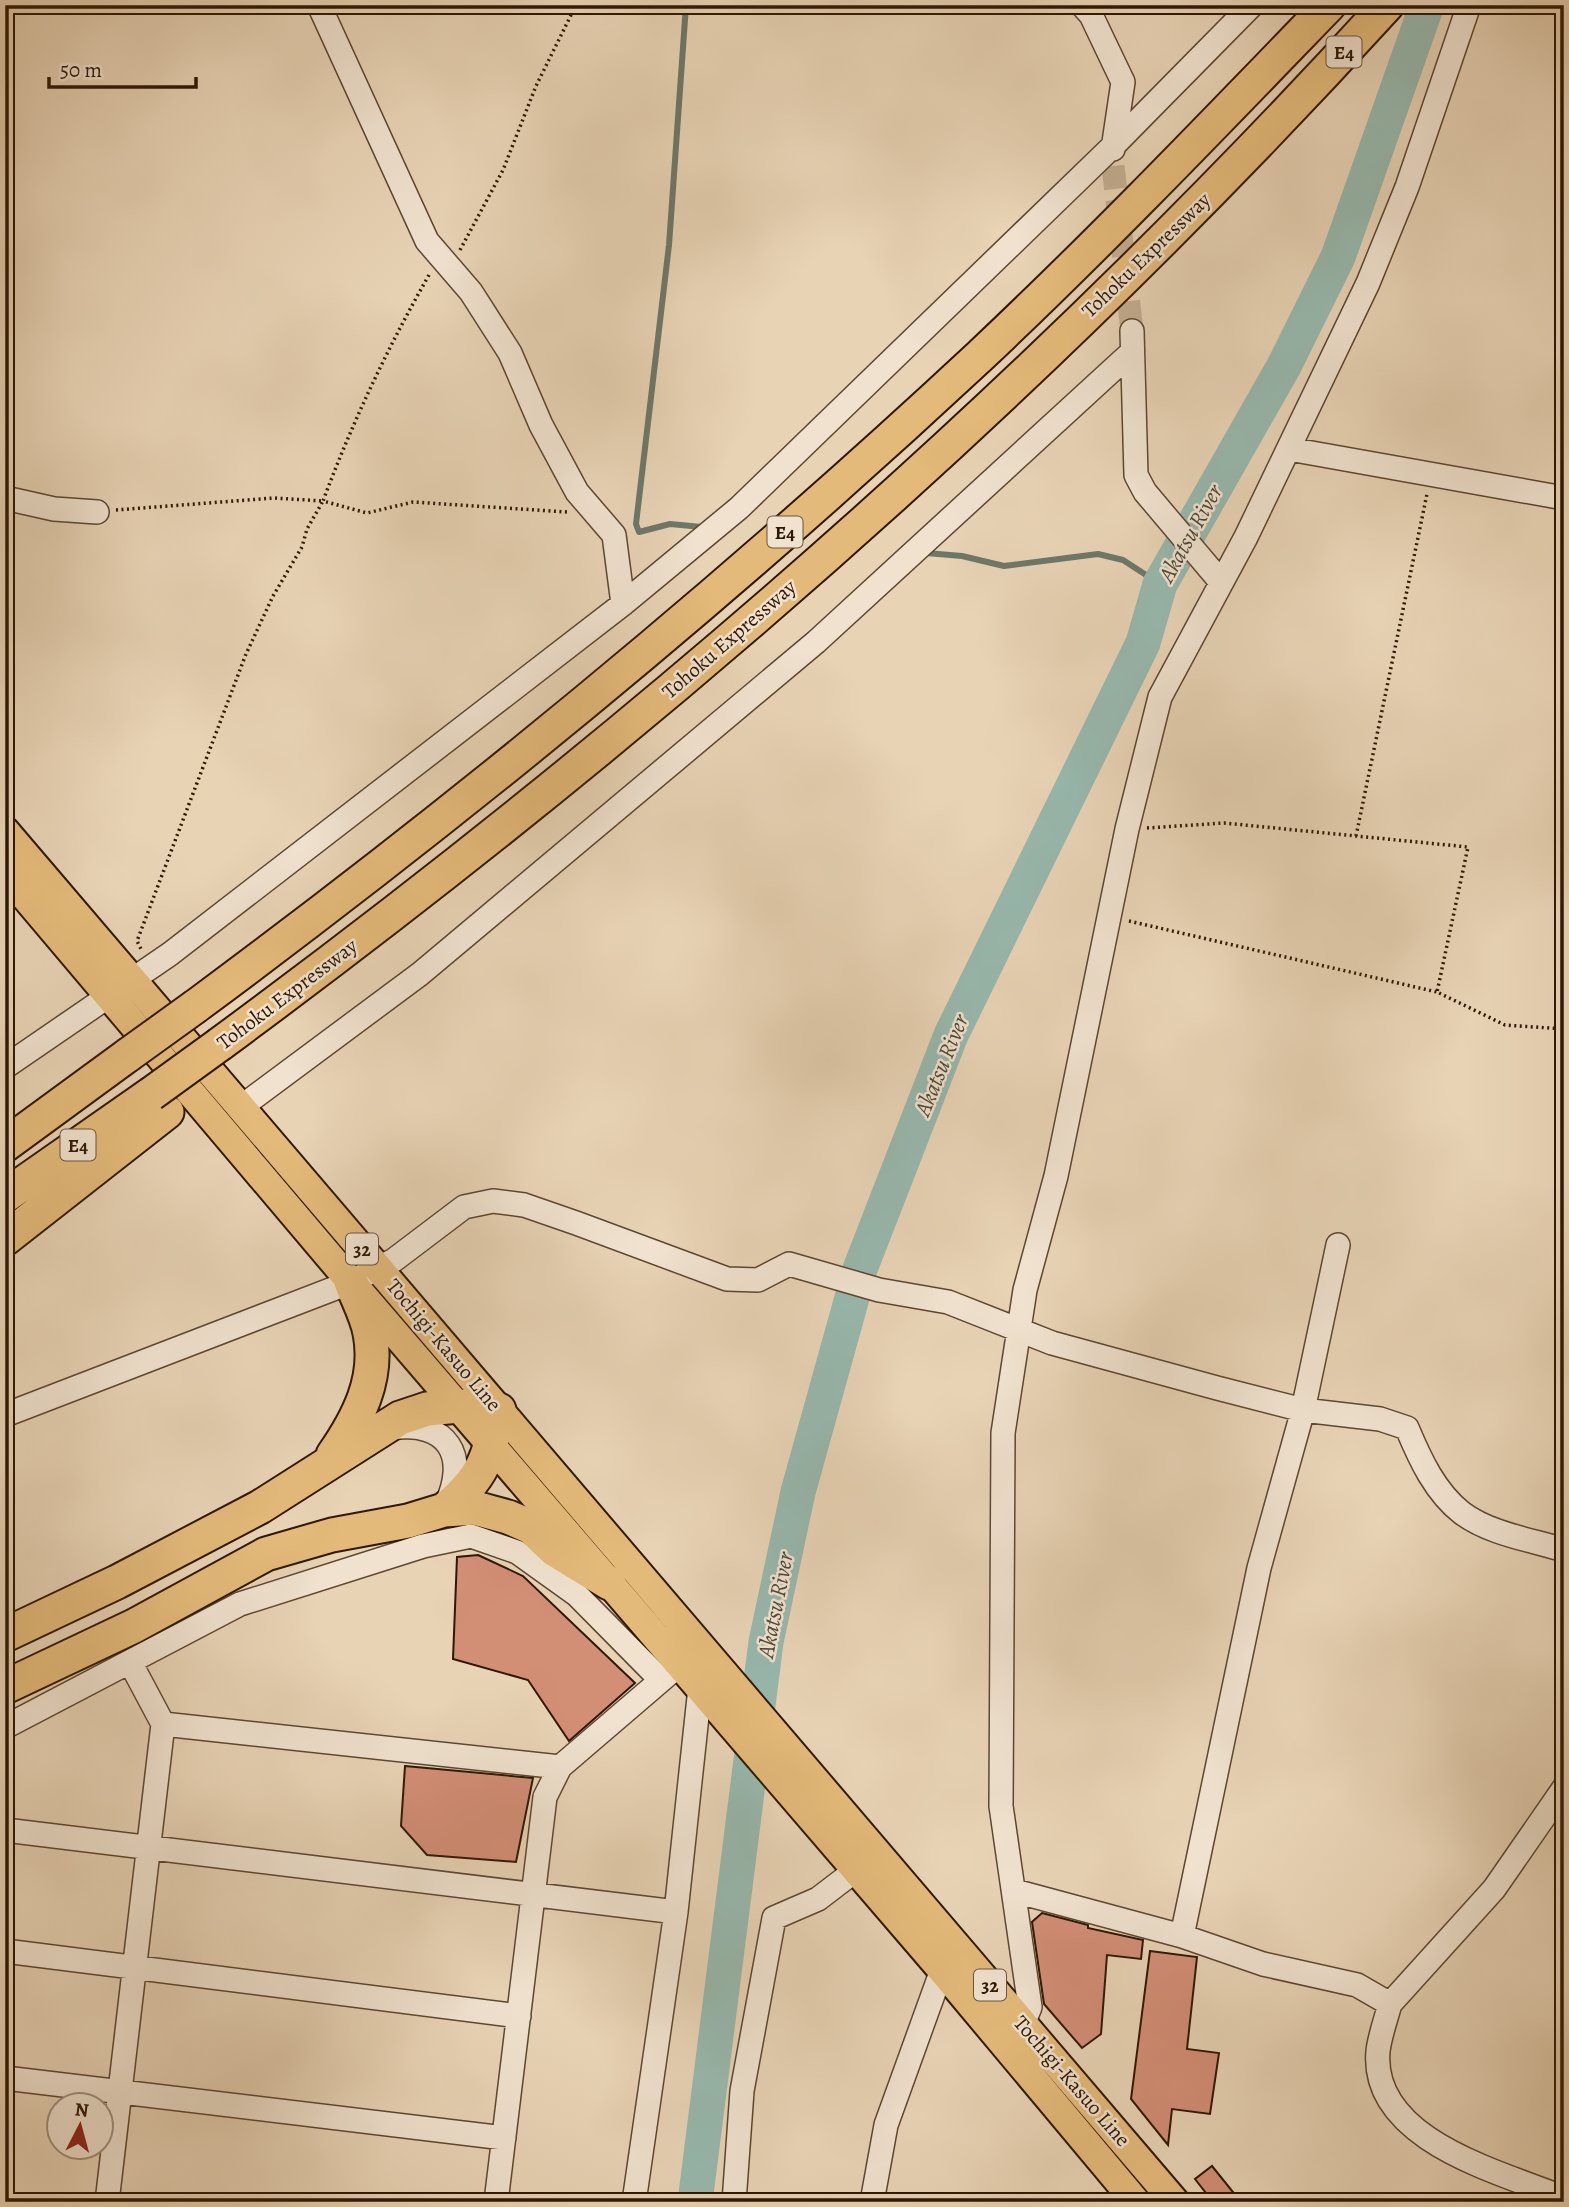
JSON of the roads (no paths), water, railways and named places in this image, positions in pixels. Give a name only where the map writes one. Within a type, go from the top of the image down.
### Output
[{"type":"highway","name":"Tohoku Expressway","points":[[5,1145],[196,1006],[474,794],[659,642],[838,486],[982,353],[1143,197],[1329,5]]},
{"type":"highway","name":"Tohoku Expressway","points":[[5,1196],[159,1103],[226,1052],[327,965],[500,830],[675,687],[852,533],[1010,388],[1172,232],[1302,99],[1387,5]]},
{"type":"highway","points":[[5,1239],[159,1103]]},
{"type":"highway","points":[[326,1466],[355,1422],[369,1386],[370,1332],[364,1275]]},
{"type":"highway","points":[[5,1634],[117,1582],[260,1507],[400,1418],[427,1409],[459,1406],[499,1410],[485,1465],[466,1492],[444,1510]]},
{"type":"highway","points":[[5,1688],[134,1626],[266,1554],[444,1510],[475,1508],[531,1527],[555,1550],[609,1583]]},
{"type":"main road","name":"Tochigi-Kasuo Line","points":[[5,831],[141,973],[459,1406],[609,1583],[670,1672],[707,1698],[942,1970],[1013,2033],[1172,2201]]},
{"type":"main road","name":"Tochigi-Kasuo Line","points":[[5,873],[109,995],[364,1275],[499,1410],[703,1645],[805,1769],[1013,2033],[1136,2202]]},
{"type":"street","points":[[318,5],[427,241],[471,292],[510,354],[541,425],[571,481],[614,535],[622,604]]},
{"type":"street","points":[[1082,5],[1091,15],[1123,82],[1113,156]]},
{"type":"street","points":[[5,1067],[141,973],[622,604],[739,508],[1113,156],[1252,5]]},
{"type":"street","points":[[1013,2033],[1030,2007],[1001,1806],[1000,1550],[1003,1433],[1017,1328],[1056,1176],[1127,829],[1160,697],[1289,449],[1368,284],[1407,187],[1469,5]]},
{"type":"street","points":[[241,1107],[420,974],[817,642],[1132,342],[1136,475],[1145,492],[1222,582]]},
{"type":"street","points":[[1289,449],[1564,498]]},
{"type":"street","points":[[5,498],[54,509],[97,512]]},
{"type":"street","points":[[5,1415],[364,1275],[394,1261],[464,1207],[493,1200],[524,1205],[563,1218],[727,1279],[758,1280],[789,1265],[878,1290],[948,1302],[1052,1343],[1303,1410],[1380,1419],[1407,1428],[1425,1470],[1462,1513],[1493,1528],[1564,1550]]},
{"type":"street","points":[[1182,1936],[1259,1568],[1303,1410],[1338,1245]]},
{"type":"street","points":[[382,1430],[414,1425],[435,1432],[447,1442],[456,1475],[444,1510]]},
{"type":"street","points":[[5,1727],[240,1604],[423,1546],[471,1536],[517,1552],[577,1595],[670,1672]]},
{"type":"street","points":[[496,2202],[545,1797],[560,1767],[703,1645]]},
{"type":"street","points":[[107,2202],[163,1724],[130,1662]]},
{"type":"street","points":[[634,2202],[707,1698]]},
{"type":"street","points":[[163,1724],[560,1767]]},
{"type":"street","points":[[1564,1788],[1494,1889],[1390,2004],[1378,2052],[1384,2092],[1408,2124],[1453,2155],[1564,2198]]},
{"type":"street","points":[[5,1830],[676,1912]]},
{"type":"street","points":[[734,2202],[742,2091],[774,1918],[818,1899],[856,1870]]},
{"type":"street","points":[[1015,1891],[1182,1936],[1263,1964],[1357,1985],[1390,2004]]},
{"type":"street","points":[[5,1951],[519,2016]]},
{"type":"street","points":[[872,2202],[886,2125],[942,1970]]},
{"type":"street","points":[[5,2078],[504,2138]]},
{"type":"waterway","points":[[686,5],[669,245],[636,524],[639,532],[670,524],[702,527]]},
{"type":"waterway","name":"Akatsu River","points":[[695,2202],[766,1642],[798,1492],[860,1269],[951,1035],[1143,643],[1160,584],[1284,366],[1338,257],[1427,5]]},
{"type":"waterway","points":[[926,553],[962,556],[1004,566],[1098,554],[1123,560],[1160,584]]},
{"type":"tunnel","points":[[1113,166],[1132,331]]}]
